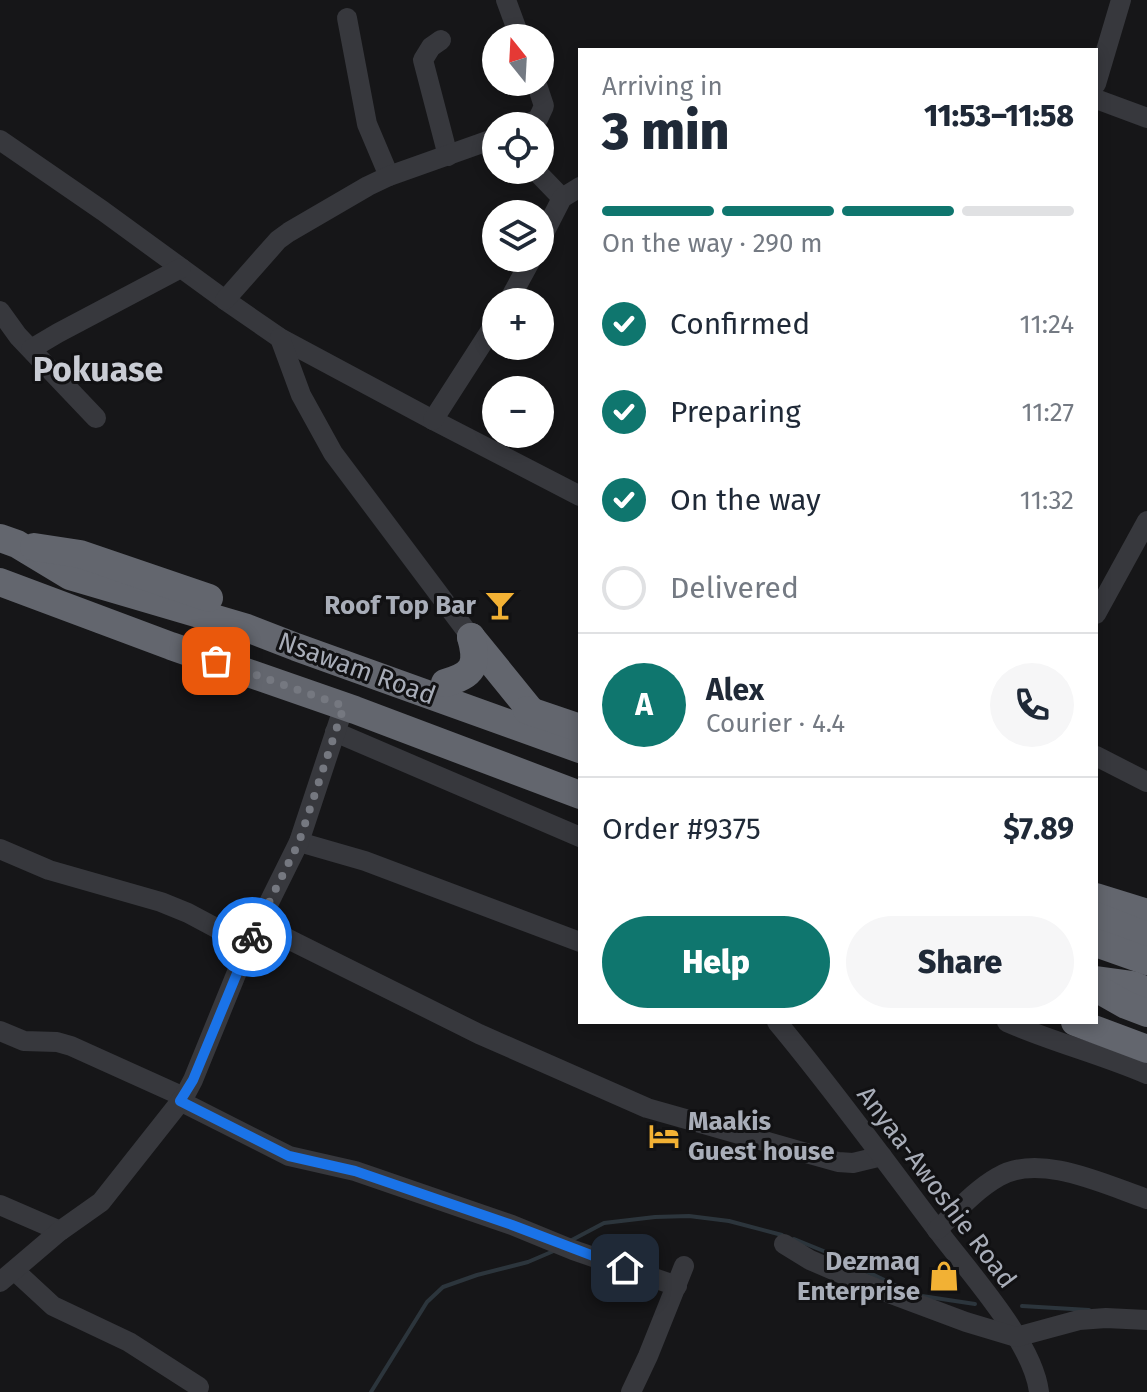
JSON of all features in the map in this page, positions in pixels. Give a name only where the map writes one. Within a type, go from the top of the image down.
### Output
[{"type":"highway","points":[[9,541],[80,554],[578,727]]},
{"type":"highway","name":"Nsawam Road","points":[[9,541],[70,576],[247,628],[578,748]]},
{"type":"highway","name":"Nsawam Road","points":[[0,582],[578,794]]},
{"type":"highway","points":[[445,683],[464,677],[471,670],[475,651],[471,637]]},
{"type":"highway","points":[[471,637],[531,711]]},
{"type":"highway","points":[[1098,898],[1147,913]]},
{"type":"highway","points":[[1098,917],[1147,936]]},
{"type":"highway","points":[[1098,944],[1147,961]]},
{"type":"highway","points":[[1098,980],[1133,985],[1147,991]]},
{"type":"highway","points":[[1098,989],[1147,1013]]},
{"type":"highway","points":[[1080,1024],[1147,1049]]},
{"type":"street","points":[[506,0],[515,24]]},
{"type":"street","points":[[1098,77],[1121,0]]},
{"type":"street","points":[[347,18],[367,124],[389,176]]},
{"type":"street","points":[[441,40],[431,47],[423,60],[448,156]]},
{"type":"street","points":[[1098,100],[1147,118]]},
{"type":"street","points":[[0,140],[280,338],[578,495]]},
{"type":"street","points":[[225,300],[278,240],[289,232],[389,176],[482,143]]},
{"type":"street","points":[[554,219],[571,192]]},
{"type":"street","points":[[31,349],[181,268]]},
{"type":"street","points":[[0,311],[13,330],[96,418]]},
{"type":"street","points":[[280,338],[301,395],[333,453],[471,637]]},
{"type":"street","points":[[433,420],[482,344]]},
{"type":"street","points":[[1098,610],[1147,521]]},
{"type":"street","points":[[199,1387],[129,1342],[53,1306],[7,1276],[60,1231],[101,1202],[182,1099],[193,1080],[248,945],[299,842],[344,706]]},
{"type":"street","points":[[335,732],[578,836]]},
{"type":"street","points":[[1098,757],[1147,782]]},
{"type":"street","points":[[299,842],[365,861],[578,941]]},
{"type":"street","points":[[0,849],[49,870],[161,902],[248,945]]},
{"type":"street","points":[[258,924],[479,1034],[647,1108],[838,1162],[853,1163],[882,1156]]},
{"type":"street","name":"Anyaa-Awoshie Road","points":[[779,1024],[993,1303],[1033,1366],[1039,1392]]},
{"type":"street","points":[[1012,1024],[1147,1074]]},
{"type":"street","points":[[0,1031],[24,1041],[57,1042],[71,1046],[182,1099],[289,1156],[355,1171],[677,1286]]},
{"type":"street","points":[[937,1230],[998,1177],[1013,1170],[1053,1169],[1147,1199]]},
{"type":"street","points":[[0,1205],[60,1231]]},
{"type":"street","points":[[784,1244],[810,1260],[875,1288],[1016,1337],[1079,1320],[1147,1320]]},
{"type":"street","points":[[631,1392],[684,1266]]},
{"type":"waterway","points":[[570,1241],[604,1223],[689,1216],[729,1221],[782,1235]]},
{"type":"waterway","points":[[794,1239],[899,1287]]},
{"type":"waterway","points":[[371,1392],[427,1302],[443,1287],[528,1262],[556,1250]]},
{"type":"waterway","points":[[922,1296],[975,1304]]},
{"type":"waterway","points":[[1022,1306],[1089,1310]]},
{"type":"way so far","points":[[216,661],[344,706],[299,842],[252,937]]},
{"type":"place","name":"Roof Top Bar","points":[[500,605]]},
{"type":"place","name":"Maakis Guest house","points":[[664,1136]]},
{"type":"place","name":"Dezmaq Enterprise","points":[[944,1276]]},
{"type":"district","name":"Pokuase","points":[[98,369]]},
{"type":"route","points":[[252,937],[193,1080],[180,1101],[289,1156],[355,1171],[625,1268]]}]
